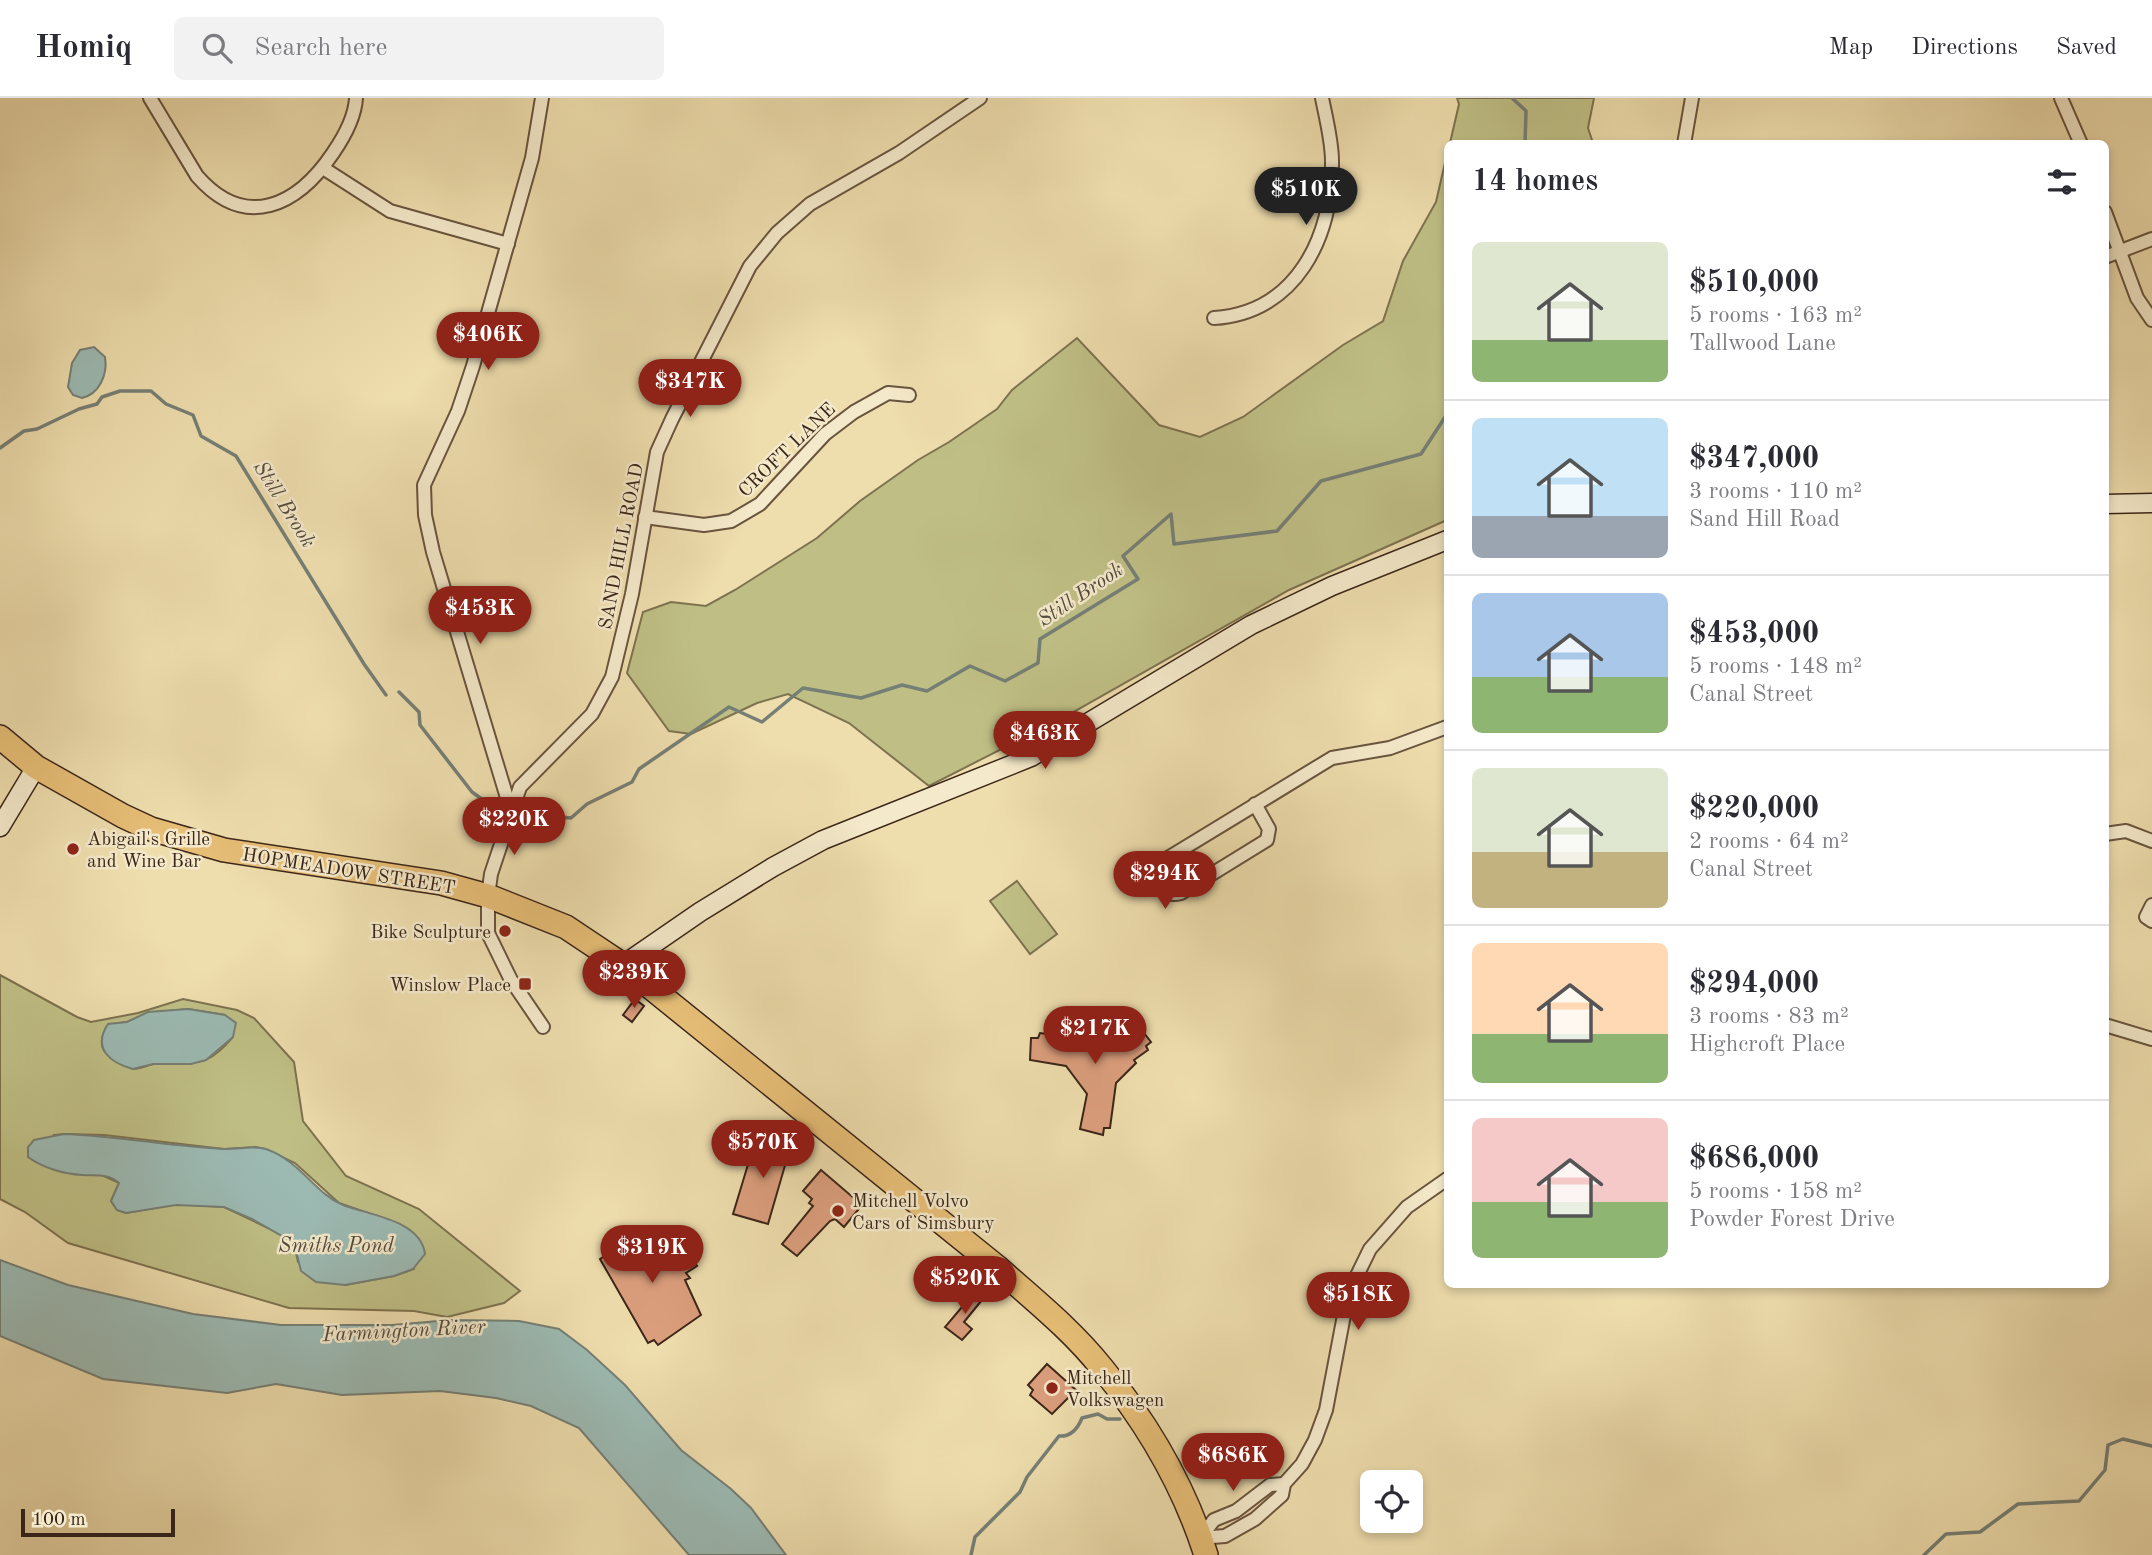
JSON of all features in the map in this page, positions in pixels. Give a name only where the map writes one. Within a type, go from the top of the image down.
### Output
[{"type":"highway","name":"HOPMEADOW STREET","points":[[0,737],[36,767],[123,817],[224,850],[441,883],[488,896],[566,927],[623,965],[997,1267],[1056,1319],[1102,1367],[1163,1455],[1176,1476],[1203,1547]]},
{"type":"street","points":[[150,98],[197,176],[215,194],[235,204],[264,208],[279,204],[295,195],[323,168],[351,120],[356,98]]},
{"type":"street","points":[[512,811],[433,552],[425,515],[424,485],[461,403],[532,158],[542,98]]},
{"type":"street","name":"SAND HILL ROAD","points":[[488,896],[491,874],[520,787],[592,714],[612,677],[632,594],[657,452],[750,266],[771,240],[810,204],[899,153],[961,104],[980,98]]},
{"type":"street","points":[[1214,318],[1237,317],[1260,307],[1279,294],[1306,264],[1318,242],[1332,190],[1332,158],[1322,98]]},
{"type":"street","points":[[1685,140],[1692,98]]},
{"type":"street","points":[[2062,98],[2079,140]]},
{"type":"street","points":[[323,168],[390,211],[508,244]]},
{"type":"street","points":[[2109,224],[2137,298],[2152,320]]},
{"type":"street","points":[[2109,256],[2152,239]]},
{"type":"street","name":"CROFT LANE","points":[[645,517],[704,525],[731,521],[760,504],[815,443],[844,419],[888,393],[909,395]]},
{"type":"street","points":[[2109,504],[2152,503]]},
{"type":"street","points":[[623,965],[700,912],[823,840],[1031,757],[1251,625],[1332,586],[1444,541]]},
{"type":"street","points":[[1255,804],[1269,829],[1266,840],[1181,892],[1172,895],[1164,892],[1155,875],[1158,864],[1255,804],[1332,758],[1390,748],[1444,728]]},
{"type":"street","points":[[0,827],[36,767]]},
{"type":"street","points":[[2109,833],[2126,831],[2152,841]]},
{"type":"street","points":[[488,896],[488,933],[511,980],[543,1027]]},
{"type":"street","points":[[2152,905],[2146,917],[2152,921]]},
{"type":"street","points":[[2109,1026],[2152,1039]]},
{"type":"street","points":[[1203,1547],[1214,1520],[1236,1511],[1270,1485],[1284,1484],[1302,1464],[1315,1440],[1326,1410],[1348,1294],[1370,1249],[1407,1207],[1444,1181]]},
{"type":"green space","points":[[1457,98],[1594,98],[1588,128],[1592,140],[1451,140],[1459,104]]},
{"type":"green space","points":[[1444,167],[1444,521],[1289,590],[1068,715],[929,786],[849,723],[788,694],[757,703],[691,734],[669,731],[627,673],[643,612],[671,602],[706,606],[735,590],[817,538],[860,501],[997,409],[1012,390],[1077,338],[1159,425],[1200,437],[1243,417],[1343,345],[1383,321],[1403,261],[1436,202]]},
{"type":"green space","points":[[1017,881],[1057,934],[1030,954],[990,901]]},
{"type":"green space","points":[[0,975],[91,1022],[138,1013],[183,999],[237,1010],[254,1018],[294,1062],[303,1121],[346,1176],[419,1209],[520,1291],[504,1303],[447,1317],[414,1311],[289,1308],[68,1243],[25,1212],[0,1199]],"holes":[[[188,1009],[225,1015],[233,1037],[222,1049],[204,1060],[168,1062],[133,1069],[111,1058],[103,1048],[103,1034],[108,1025],[127,1022],[148,1013]],[[54,1135],[104,1135],[224,1149],[265,1149],[295,1163],[339,1203],[400,1224],[414,1269],[394,1276],[345,1285],[298,1262],[294,1243],[287,1237],[224,1207],[176,1204],[126,1213],[117,1210],[111,1201],[119,1183],[102,1175],[82,1175]]]},
{"type":"water","points":[[94,347],[105,357],[104,377],[98,388],[88,396],[82,398],[73,395],[68,387],[72,363],[80,350]]},
{"type":"water","points":[[188,1009],[225,1015],[236,1023],[233,1037],[206,1060],[191,1064],[153,1064],[133,1069],[117,1063],[103,1047],[102,1040],[108,1024],[127,1022],[148,1012]]},
{"type":"water","name":"Smiths Pond","points":[[64,1134],[203,1148],[266,1149],[299,1169],[333,1200],[404,1226],[414,1233],[425,1254],[413,1269],[394,1276],[345,1285],[316,1282],[301,1271],[294,1243],[252,1219],[224,1207],[176,1205],[126,1213],[117,1210],[111,1201],[119,1183],[115,1180],[61,1172],[28,1157],[28,1147],[34,1140]]},
{"type":"water","name":"Farmington River","points":[[0,1260],[68,1285],[193,1314],[281,1325],[392,1325],[450,1320],[519,1321],[559,1329],[587,1350],[625,1385],[681,1450],[751,1508],[786,1555],[689,1555],[579,1428],[531,1406],[496,1398],[440,1391],[342,1395],[276,1384],[227,1393],[103,1379],[0,1336]]},
{"type":"building","points":[[635,999],[644,1006],[632,1022],[623,1015]]},
{"type":"building","points":[[1130,1015],[1151,1042],[1146,1046],[1148,1050],[1134,1060],[1136,1063],[1116,1083],[1110,1128],[1104,1128],[1103,1135],[1080,1129],[1087,1094],[1066,1066],[1030,1060],[1031,1038],[1038,1038],[1040,1033],[1096,1040]]},
{"type":"building","points":[[756,1138],[796,1149],[791,1164],[786,1162],[768,1224],[733,1214]]},
{"type":"building","name":"Mitchell Volvo Cars of Simsbury","points":[[821,1170],[862,1205],[844,1227],[835,1219],[830,1221],[797,1256],[782,1244],[813,1206],[809,1203],[812,1199],[803,1191]]},
{"type":"building","points":[[647,1229],[651,1235],[654,1232],[674,1260],[688,1251],[697,1266],[686,1273],[690,1278],[685,1280],[701,1315],[658,1345],[654,1340],[648,1343],[600,1259],[606,1255],[603,1250],[621,1238],[624,1243]]},
{"type":"building","points":[[978,1288],[986,1295],[964,1322],[972,1329],[962,1340],[945,1327]]},
{"type":"building","name":"Mitchell Volkswagen","points":[[1047,1364],[1076,1390],[1052,1414],[1030,1395],[1033,1390],[1028,1385]]},
{"type":"waterway","name":"Still Brook","points":[[1512,98],[1526,111],[1525,140]]},
{"type":"waterway","name":"Still Brook","points":[[0,448],[24,431],[37,429],[79,409],[97,404],[102,397],[120,391],[151,391],[166,404],[193,415],[201,436],[236,456],[364,664],[386,695]]},
{"type":"waterway","name":"Still Brook","points":[[526,814],[571,818],[587,804],[632,782],[639,769],[729,707],[762,722],[803,688],[861,698],[902,685],[927,691],[970,666],[1005,681],[1038,663],[1040,639],[1138,579],[1123,556],[1171,514],[1174,544],[1277,531],[1321,481],[1421,454],[1444,419]]},
{"type":"waterway","name":"Still Brook","points":[[399,692],[419,712],[420,725],[472,792],[490,805]]},
{"type":"waterway","points":[[971,1555],[975,1537],[1020,1492],[1027,1477],[1059,1436],[1074,1431],[1082,1418],[1098,1414],[1107,1419],[1120,1419]]},
{"type":"waterway","points":[[1924,1555],[1946,1534],[1980,1532],[2018,1504],[2079,1501],[2105,1470],[2108,1445],[2123,1439],[2152,1446]]},
{"type":"place","name":"Abigail's Grille and Wine Bar","points":[[73,849]]},
{"type":"place","name":"Bike Sculpture","points":[[505,931]]},
{"type":"place","name":"Winslow Place","points":[[525,984]]},
{"type":"place","name":"Mitchell Volvo Cars of Simsbury","points":[[838,1211]]},
{"type":"place","name":"Mitchell Volkswagen","points":[[1052,1388]]}]
